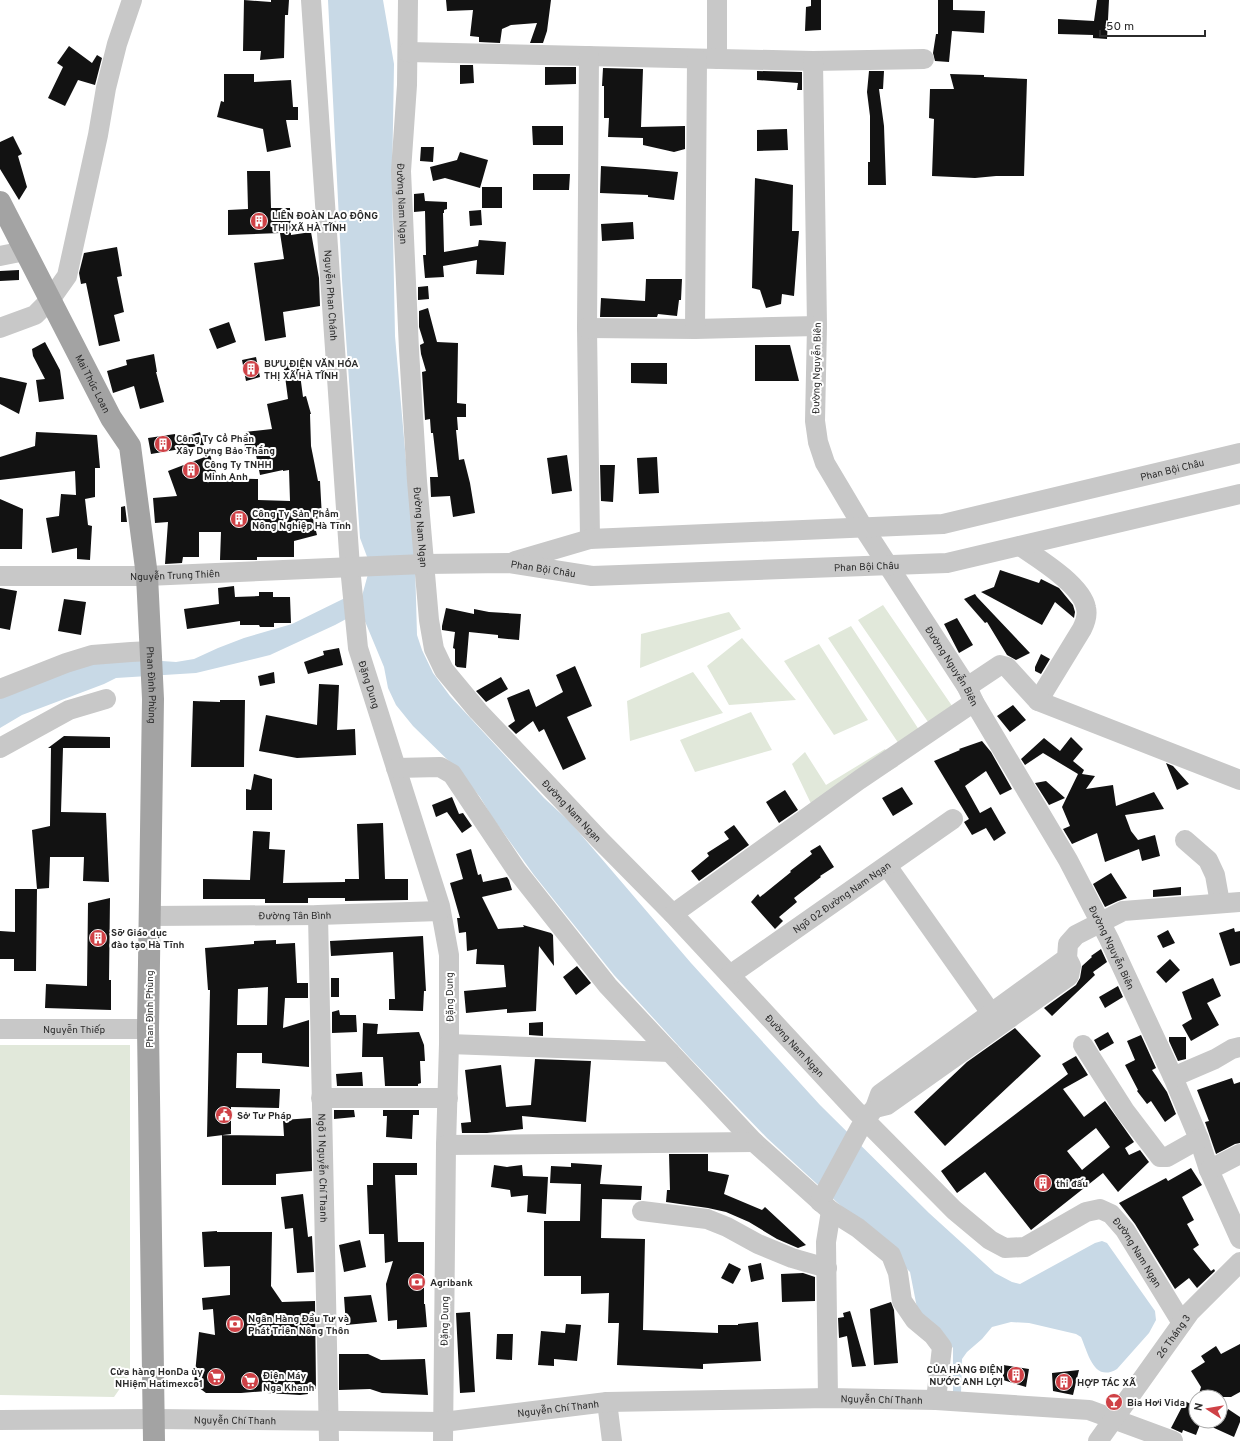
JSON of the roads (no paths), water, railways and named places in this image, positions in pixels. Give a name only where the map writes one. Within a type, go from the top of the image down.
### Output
[{"type":"main road","name":"Mai Thúc Loan","points":[[0,202],[111,418],[130,446],[147,576]]},
{"type":"main road","name":"Phan Đình Phùng","points":[[147,576],[152,680],[148,1029],[154,1441]]},
{"type":"street","points":[[0,328],[35,315],[50,300],[67,276],[98,135],[106,88],[117,44],[132,0]]},
{"type":"street","name":"Nguyễn Phan Chánh","points":[[311,0],[350,567]]},
{"type":"street","name":"Đường Nam Ngạn","points":[[408,0],[407,85],[401,171],[409,350],[429,620],[434,649],[444,670],[478,711],[954,1210],[990,1240],[1005,1248],[1024,1247],[1086,1212],[1100,1209],[1111,1214],[1125,1230],[1182,1323]]},
{"type":"street","points":[[717,0],[717,59]]},
{"type":"street","points":[[408,52],[813,61],[924,59]]},
{"type":"street","points":[[589,56],[587,328],[590,539]]},
{"type":"street","points":[[695,329],[697,59]]},
{"type":"street","name":"Đường Nguyễn Biên","points":[[813,61],[817,326],[815,421],[818,442],[825,463],[863,527],[971,694],[1068,860],[1100,923],[1173,1077],[1199,1138],[1209,1170],[1240,1239]]},
{"type":"street","points":[[0,256],[25,251]]},
{"type":"street","points":[[587,328],[695,329],[817,326]]},
{"type":"street","name":"Phan Bội Châu","points":[[509,563],[590,539],[943,524],[1240,453]]},
{"type":"street","name":"Phan Bội Châu","points":[[509,563],[592,576],[948,563],[1240,494]]},
{"type":"street","points":[[1020,546],[1044,562],[1070,583],[1079,592],[1086,607],[1086,617],[1082,629],[1038,701]]},
{"type":"street","name":"Nguyễn Trung Thiên","points":[[0,576],[147,576],[424,564],[509,563]]},
{"type":"street","name":"Đặng Dung","points":[[350,567],[358,648],[440,911],[449,955],[450,1044],[446,1145],[443,1432]]},
{"type":"street","points":[[0,689],[66,663],[92,655],[131,652],[151,654]]},
{"type":"street","points":[[673,914],[859,780],[971,694],[1000,666],[1006,667],[1038,701],[1240,780]]},
{"type":"street","points":[[0,748],[69,710],[106,699]]},
{"type":"street","points":[[396,768],[440,766],[452,774],[517,871],[608,986],[754,1142],[891,1255],[898,1273],[902,1301],[915,1320],[933,1334],[942,1347],[936,1400]]},
{"type":"street","name":"Ngõ 02 Đường Nam Ngạn","points":[[730,975],[953,819]]},
{"type":"street","points":[[1185,840],[1208,860],[1215,875],[1220,903]]},
{"type":"street","points":[[887,866],[991,1013]]},
{"type":"street","points":[[867,1118],[1069,976],[1071,966],[1067,958],[1068,944],[1076,935],[1123,912],[1240,902]]},
{"type":"street","name":"Đường Tân Bình","points":[[150,916],[318,915],[440,911]]},
{"type":"street","name":"Ngõ 1 Nguyễn Chí Thanh","points":[[318,915],[329,1441]]},
{"type":"street","points":[[828,1398],[826,1202],[880,1094],[1067,958]]},
{"type":"street","name":"Nguyễn Thiếp","points":[[0,1029],[148,1029]]},
{"type":"street","points":[[450,1044],[670,1052]]},
{"type":"street","points":[[1083,1045],[1124,1111],[1160,1157],[1167,1157],[1199,1138]]},
{"type":"street","points":[[1173,1077],[1214,1059],[1232,1049],[1240,1047]]},
{"type":"street","points":[[321,1098],[448,1098]]},
{"type":"street","points":[[446,1145],[754,1142]]},
{"type":"street","points":[[1209,1170],[1240,1154]]},
{"type":"street","points":[[642,1211],[707,1219],[785,1255],[827,1268]]},
{"type":"street","name":"26 Tháng 3","points":[[1098,1441],[1116,1418],[1148,1369],[1190,1312],[1240,1262]]},
{"type":"street","name":"Nguyễn Chí Thanh","points":[[0,1420],[154,1419],[328,1421],[443,1432],[607,1402],[828,1398],[936,1400],[1089,1410],[1116,1418],[1174,1441]]},
{"type":"street","points":[[607,1402],[612,1441]]},
{"type":"water","points":[[328,0],[383,0],[394,64],[392,183],[395,336],[415,563],[417,635],[422,650],[433,673],[450,696],[544,798],[571,823],[691,963],[820,1105],[929,1213],[995,1273],[1012,1282],[1020,1284],[1095,1243],[1102,1241],[1107,1243],[1155,1311],[1156,1320],[1149,1333],[1117,1369],[1109,1372],[1103,1372],[1097,1369],[1089,1358],[1081,1337],[1076,1334],[1029,1323],[1011,1322],[992,1327],[982,1339],[967,1352],[962,1359],[961,1393],[953,1393],[953,1348],[918,1313],[910,1272],[878,1240],[767,1138],[688,1056],[614,975],[534,875],[492,817],[480,797],[457,769],[413,726],[396,705],[388,688],[384,667],[359,607],[368,574],[369,562],[360,538],[342,280]]},
{"type":"water","points":[[345,598],[348,618],[270,655],[196,673],[116,678],[22,715],[0,728],[0,695],[100,658],[176,662],[194,659],[244,638],[292,624]]},
{"type":"place","name":"LIÊN ĐOÀN LAO ĐỘNG THỊ XÃ HÀ TĨNH","points":[[259,221]]},
{"type":"place","name":"BƯU ĐIỆN VĂN HÓA THỊ XÃ HÀ TĨNH","points":[[251,369]]},
{"type":"place","name":"Công Ty Cổ Phần Xây Dựng Bảo Thắng","points":[[163,444]]},
{"type":"place","name":"Công Ty TNHH Minh Anh","points":[[191,470]]},
{"type":"place","name":"Công Ty Sản Phẩm Nông Nghiệp Hà Tĩnh","points":[[239,519]]},
{"type":"place","name":"Sỡ Giáo dục đào tạo Hà Tĩnh","points":[[98,938]]},
{"type":"place","name":"Sở Tư Pháp","points":[[224,1115]]},
{"type":"place","name":"thi đấu","points":[[1043,1183]]},
{"type":"place","name":"Agribank","points":[[417,1282]]},
{"type":"place","name":"Ngân Hàng Đầu Tư và Phát Triên Nông Thôn","points":[[235,1324]]},
{"type":"place","name":"CỦA HÀNG ĐIỆN NƯỚC ANH LỢI","points":[[1016,1375]]},
{"type":"place","name":"Cửa hàng HonDa ủy NHiệm Hatimexco1","points":[[216,1377]]},
{"type":"place","name":"Điện Máy Nga Khanh","points":[[250,1381]]},
{"type":"place","name":"HỢP TÁC XÃ","points":[[1064,1382]]},
{"type":"place","name":"Bia Hơi Vida","points":[[1114,1402]]}]
